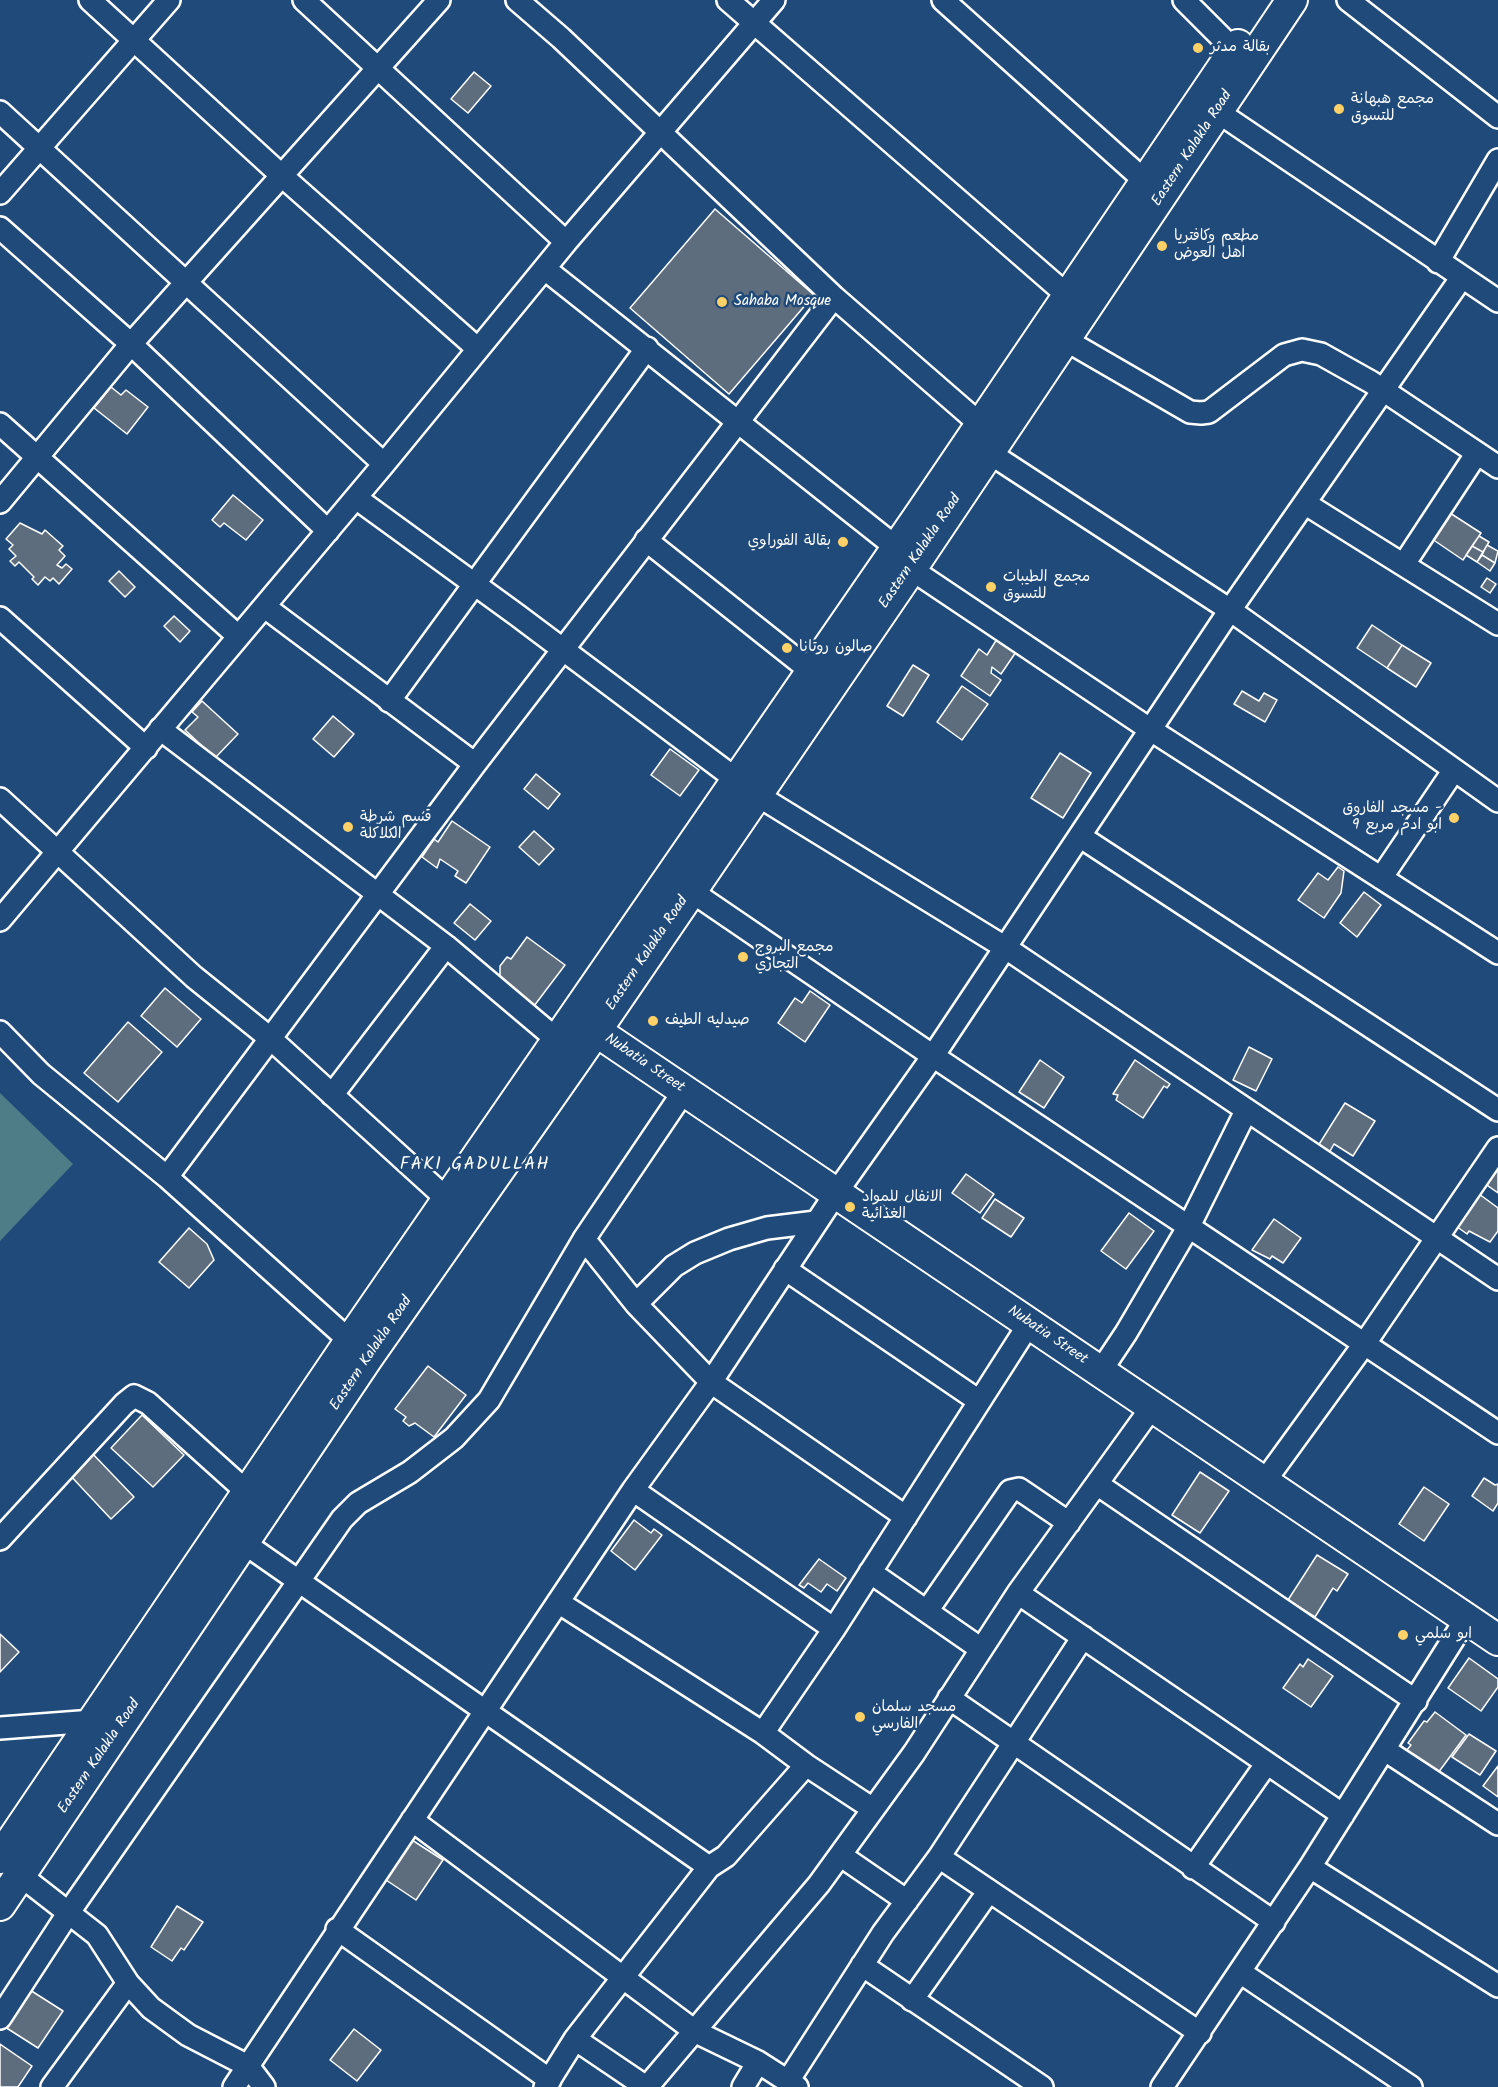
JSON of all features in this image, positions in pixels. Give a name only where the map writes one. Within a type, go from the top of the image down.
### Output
[{"type":"street","points":[[90,0],[281,175],[478,350]]},
{"type":"street","points":[[0,193],[169,0]]},
{"type":"street","points":[[304,0],[566,242]]},
{"type":"street","points":[[0,502],[131,344],[439,0]]},
{"type":"street","points":[[517,0],[561,38],[984,438],[1498,801]]},
{"type":"street","points":[[728,0],[1067,295]]},
{"type":"street","points":[[0,920],[238,636],[265,608],[566,242],[774,0]]},
{"type":"street","points":[[943,0],[1145,181]]},
{"type":"street","points":[[1184,0],[1242,57]]},
{"type":"street","name":"Eastern Kalakla Road","points":[[984,438],[1064,339],[1218,112],[1267,0]]},
{"type":"street","name":"Eastern Kalakla Road","points":[[10,1866],[244,1543],[568,1049],[984,438],[1067,295],[1145,181],[1242,57],[1292,0]]},
{"type":"street","points":[[1348,0],[1498,117]]},
{"type":"street","points":[[0,112],[384,464]]},
{"type":"street","points":[[1218,112],[1498,301]]},
{"type":"street","points":[[1438,262],[1498,160]]},
{"type":"street","points":[[0,228],[131,344],[328,531]]},
{"type":"street","points":[[546,269],[738,421],[904,558],[1151,730],[1498,953]]},
{"type":"street","points":[[234,2087],[633,1490],[711,1382],[816,1222],[933,1056],[1081,837],[1230,610],[1385,391],[1462,277]]},
{"type":"street","points":[[167,1177],[474,764],[834,297]]},
{"type":"street","points":[[1064,339],[1190,412],[1209,412],[1284,355],[1302,350],[1321,354],[1385,391],[1498,467]]},
{"type":"street","points":[[388,701],[476,585],[647,348]]},
{"type":"street","points":[[0,424],[238,636]]},
{"type":"street","points":[[1404,564],[1477,453]]},
{"type":"street","points":[[356,498],[747,788],[1006,948],[1498,1279]]},
{"type":"street","points":[[1306,504],[1498,624]]},
{"type":"street","points":[[646,540],[811,671]]},
{"type":"street","name":"Eastern Kalakla Road","points":[[585,1024],[691,891],[811,671],[904,558]]},
{"type":"street","points":[[265,608],[474,764]]},
{"type":"street","points":[[0,618],[146,748]]},
{"type":"street","points":[[160,729],[446,946],[568,1049]]},
{"type":"street","points":[[1380,878],[1454,770]]},
{"type":"street","points":[[0,799],[194,977],[271,1039],[448,1200]]},
{"type":"street","points":[[1081,837],[1498,1110]]},
{"type":"street","points":[[691,891],[933,1056],[1498,1433]]},
{"type":"street","points":[[332,1095],[446,946]]},
{"type":"street","name":"Nubatia Street","points":[[585,1024],[1498,1640]]},
{"type":"street","points":[[0,1032],[41,1074],[167,1177],[350,1341]]},
{"type":"street","name":"Eastern Kalakla Road","points":[[0,1905],[10,1866],[93,1721],[448,1200],[568,1049]]},
{"type":"street","points":[[2,2010],[342,1519],[358,1503],[410,1472],[454,1438],[489,1400],[584,1239],[684,1091]]},
{"type":"street","points":[[1100,1372],[1132,1324],[1189,1226],[1246,1111]]},
{"type":"street","points":[[1263,1482],[1365,1343],[1498,1148]]},
{"type":"street","points":[[636,1304],[674,1266],[694,1252],[767,1228],[816,1222]]},
{"type":"street","points":[[584,1239],[636,1304],[711,1382],[906,1517]]},
{"type":"street","points":[[785,1269],[979,1401]]},
{"type":"street","points":[[763,1733],[834,1629],[1029,1324]]},
{"type":"street","points":[[0,1539],[124,1404],[134,1396],[148,1403],[247,1492]]},
{"type":"street","points":[[575,2039],[646,2087],[696,2032],[819,1884],[914,1753],[1018,1593],[1152,1407]]},
{"type":"street","points":[[1097,1484],[1416,1701]]},
{"type":"street","points":[[927,1611],[1010,1491],[1020,1489],[1069,1523]]},
{"type":"street","points":[[633,1490],[834,1629]]},
{"type":"street","points":[[244,1543],[298,1583],[486,1710],[709,1867]]},
{"type":"street","points":[[870,1572],[981,1649]]},
{"type":"street","points":[[1018,1593],[1343,1815]]},
{"type":"street","points":[[558,1602],[763,1733],[806,1765],[873,1809]]},
{"type":"street","points":[[1171,2084],[1200,2033],[1310,1867],[1466,1619]]},
{"type":"street","points":[[412,1820],[696,2032],[758,2062],[792,2084],[862,1965],[939,1857],[1083,1637]]},
{"type":"street","points":[[949,1698],[1274,1922]]},
{"type":"street","points":[[0,1728],[93,1721]]},
{"type":"street","points":[[1385,1750],[1498,1824]]},
{"type":"street","points":[[1193,1868],[1267,1763]]},
{"type":"street","points":[[338,1929],[547,2083],[575,2039],[709,1867],[726,1856],[806,1765]]},
{"type":"street","points":[[840,1855],[907,1901]]},
{"type":"street","points":[[939,1857],[1200,2033]]},
{"type":"street","points":[[10,1866],[97,1935],[128,1983],[151,2008],[188,2035],[248,2066],[264,2087]]},
{"type":"street","points":[[1310,1867],[1498,1986]]},
{"type":"street","points":[[912,2000],[989,1891]]},
{"type":"street","points":[[862,1965],[1042,2087]]},
{"type":"street","points":[[1240,1972],[1411,2087]]},
{"type":"street","points":[[52,2087],[128,1983]]},
{"type":"street","points":[[743,2087],[758,2062]]},
{"type":"green space","points":[[0,1093],[73,1164],[0,1241]]},
{"type":"building","points":[[474,72],[491,86],[468,113],[451,99]]},
{"type":"building","name":"Sahaba Mosque","points":[[715,209],[814,295],[729,394],[630,308]]},
{"type":"building","points":[[111,387],[121,395],[126,390],[148,407],[127,434],[94,408]]},
{"type":"building","points":[[233,495],[263,520],[246,540],[224,523],[220,527],[212,520]]},
{"type":"building","points":[[1450,513],[1481,533],[1463,560],[1432,539]]},
{"type":"building","points":[[20,523],[42,534],[45,530],[63,546],[59,550],[65,556],[57,565],[62,568],[66,564],[72,569],[59,584],[53,578],[50,581],[45,577],[38,585],[32,579],[34,577],[19,562],[15,566],[10,561],[16,556],[9,549],[13,545],[6,539]]},
{"type":"building","points":[[1479,536],[1489,542],[1483,552],[1472,546]]},
{"type":"building","points":[[1487,545],[1498,551],[1495,563],[1482,555]]},
{"type":"building","points":[[1472,546],[1483,552],[1477,562],[1466,555]]},
{"type":"building","points":[[1482,555],[1495,563],[1490,571],[1477,562]]},
{"type":"building","points":[[119,571],[135,587],[125,597],[109,581]]},
{"type":"building","points":[[1487,578],[1496,584],[1490,593],[1481,587]]},
{"type":"building","points":[[174,616],[190,631],[180,642],[164,626]]},
{"type":"building","points":[[1372,625],[1402,645],[1387,668],[1357,648]]},
{"type":"building","points":[[997,639],[1016,652],[1001,674],[992,667],[991,673],[1001,680],[990,696],[961,676],[979,649],[987,655]]},
{"type":"building","points":[[1402,645],[1431,663],[1416,687],[1387,668]]},
{"type":"building","points":[[913,665],[929,675],[903,716],[887,706]]},
{"type":"building","points":[[962,686],[988,704],[962,740],[937,722]]},
{"type":"building","points":[[1242,691],[1259,701],[1264,693],[1277,700],[1265,722],[1234,704]]},
{"type":"building","points":[[202,701],[238,734],[215,758],[185,730],[198,717],[192,712]]},
{"type":"building","points":[[333,716],[354,734],[334,757],[313,739]]},
{"type":"building","points":[[670,749],[699,770],[680,796],[651,775]]},
{"type":"building","points":[[1060,753],[1091,773],[1063,818],[1031,798]]},
{"type":"building","points":[[536,774],[560,794],[548,809],[524,789]]},
{"type":"building","points":[[452,821],[490,847],[466,883],[455,876],[458,871],[440,859],[437,868],[422,857],[434,839],[438,842]]},
{"type":"building","points":[[534,831],[554,849],[539,865],[519,847]]},
{"type":"building","points":[[1338,867],[1344,871],[1341,893],[1324,918],[1298,900],[1318,873],[1328,880]]},
{"type":"building","points":[[1364,892],[1381,905],[1357,937],[1340,923]]},
{"type":"building","points":[[470,904],[491,921],[475,940],[454,923]]},
{"type":"building","points":[[527,937],[565,965],[534,1006],[500,981],[500,966],[507,957],[511,959]]},
{"type":"building","points":[[165,988],[201,1019],[177,1047],[141,1016]]},
{"type":"building","points":[[810,991],[830,1005],[805,1042],[778,1023],[795,998],[802,1003]]},
{"type":"building","points":[[128,1022],[162,1052],[118,1102],[84,1073]]},
{"type":"building","points":[[1249,1047],[1272,1059],[1256,1091],[1233,1080]]},
{"type":"building","points":[[1040,1060],[1064,1077],[1044,1108],[1019,1092]]},
{"type":"building","points":[[1135,1060],[1170,1084],[1167,1088],[1164,1086],[1143,1118],[1116,1100],[1118,1095],[1113,1094]]},
{"type":"building","points":[[1345,1103],[1375,1121],[1353,1156],[1334,1144],[1329,1153],[1318,1146]]},
{"type":"building","points":[[1498,1157],[1498,1193],[1481,1181]]},
{"type":"building","points":[[966,1174],[994,1194],[980,1213],[952,1193]]},
{"type":"building","points":[[1479,1194],[1498,1208],[1498,1231],[1490,1242],[1469,1231],[1467,1234],[1456,1226]]},
{"type":"building","points":[[995,1199],[1024,1218],[1011,1237],[982,1218]]},
{"type":"building","points":[[1129,1213],[1154,1231],[1126,1269],[1101,1251]]},
{"type":"building","points":[[1274,1219],[1301,1238],[1283,1263],[1272,1256],[1270,1259],[1252,1250]]},
{"type":"building","points":[[189,1228],[207,1244],[214,1260],[189,1288],[159,1262]]},
{"type":"building","points":[[428,1366],[466,1395],[434,1437],[415,1423],[409,1426],[403,1421],[406,1417],[395,1409]]},
{"type":"building","points":[[142,1415],[184,1455],[153,1487],[111,1448]]},
{"type":"building","points":[[90,1451],[134,1497],[111,1519],[67,1472]]},
{"type":"building","points":[[1200,1472],[1229,1491],[1200,1533],[1172,1515]]},
{"type":"building","points":[[1484,1478],[1495,1485],[1498,1484],[1498,1503],[1493,1511],[1472,1496]]},
{"type":"building","points":[[1424,1487],[1449,1504],[1424,1541],[1399,1524]]},
{"type":"building","points":[[634,1520],[651,1533],[654,1529],[662,1535],[635,1570],[611,1551]]},
{"type":"building","points":[[1317,1555],[1348,1574],[1337,1591],[1333,1588],[1315,1617],[1288,1600]]},
{"type":"building","points":[[819,1559],[846,1578],[837,1591],[827,1584],[821,1592],[808,1583],[804,1588],[799,1585]]},
{"type":"building","points":[[0,1634],[19,1652],[0,1672]]},
{"type":"building","points":[[1469,1658],[1498,1679],[1498,1687],[1481,1711],[1448,1688]]},
{"type":"building","points":[[1308,1659],[1333,1676],[1311,1707],[1283,1688],[1300,1664],[1303,1667]]},
{"type":"building","points":[[1435,1712],[1466,1735],[1438,1773],[1406,1751],[1411,1745],[1408,1743],[1424,1721],[1427,1722]]},
{"type":"building","points":[[1469,1734],[1496,1751],[1480,1775],[1452,1757]]},
{"type":"building","points":[[1498,1766],[1498,1797],[1483,1786]]},
{"type":"building","points":[[412,1840],[443,1860],[416,1900],[386,1880]]},
{"type":"building","points":[[177,1906],[203,1922],[184,1950],[181,1948],[172,1961],[151,1947]]},
{"type":"building","points":[[30,1990],[63,2011],[38,2048],[5,2027]]},
{"type":"building","points":[[354,2029],[381,2050],[357,2081],[330,2060]]},
{"type":"building","points":[[0,2044],[32,2066],[18,2087],[0,2087]]},
{"type":"place","name":"بقالة مدثر","points":[[1198,48]]},
{"type":"place","name":"مجمع هبهانة للتسوق","points":[[1339,109]]},
{"type":"place","name":"مطعم وكافتريا اهل العوض","points":[[1162,246]]},
{"type":"place","name":"Sahaba Mosque","points":[[722,302]]},
{"type":"place","name":"بقالة الفوراوي","points":[[843,542]]},
{"type":"place","name":"مجمع الطيبات للتسوق","points":[[991,587]]},
{"type":"place","name":"صالون روتانا","points":[[787,648]]},
{"type":"place","name":"مسجد الفاروق - ابو ادم مربع 9","points":[[1454,818]]},
{"type":"place","name":"قسم شرطة الكلاكلة","points":[[348,827]]},
{"type":"place","name":"مجمع البروج التجاري","points":[[743,957]]},
{"type":"place","name":"صيدليه الطيف","points":[[653,1021]]},
{"type":"place","name":"الانفال للمواد الغذائية","points":[[850,1207]]},
{"type":"place","name":"ابو سلمي","points":[[1403,1635]]},
{"type":"place","name":"مسجد سلمان الفارسي","points":[[860,1717]]},
{"type":"district","name":"FAKI GADULLAH","points":[[475,1166]]}]
